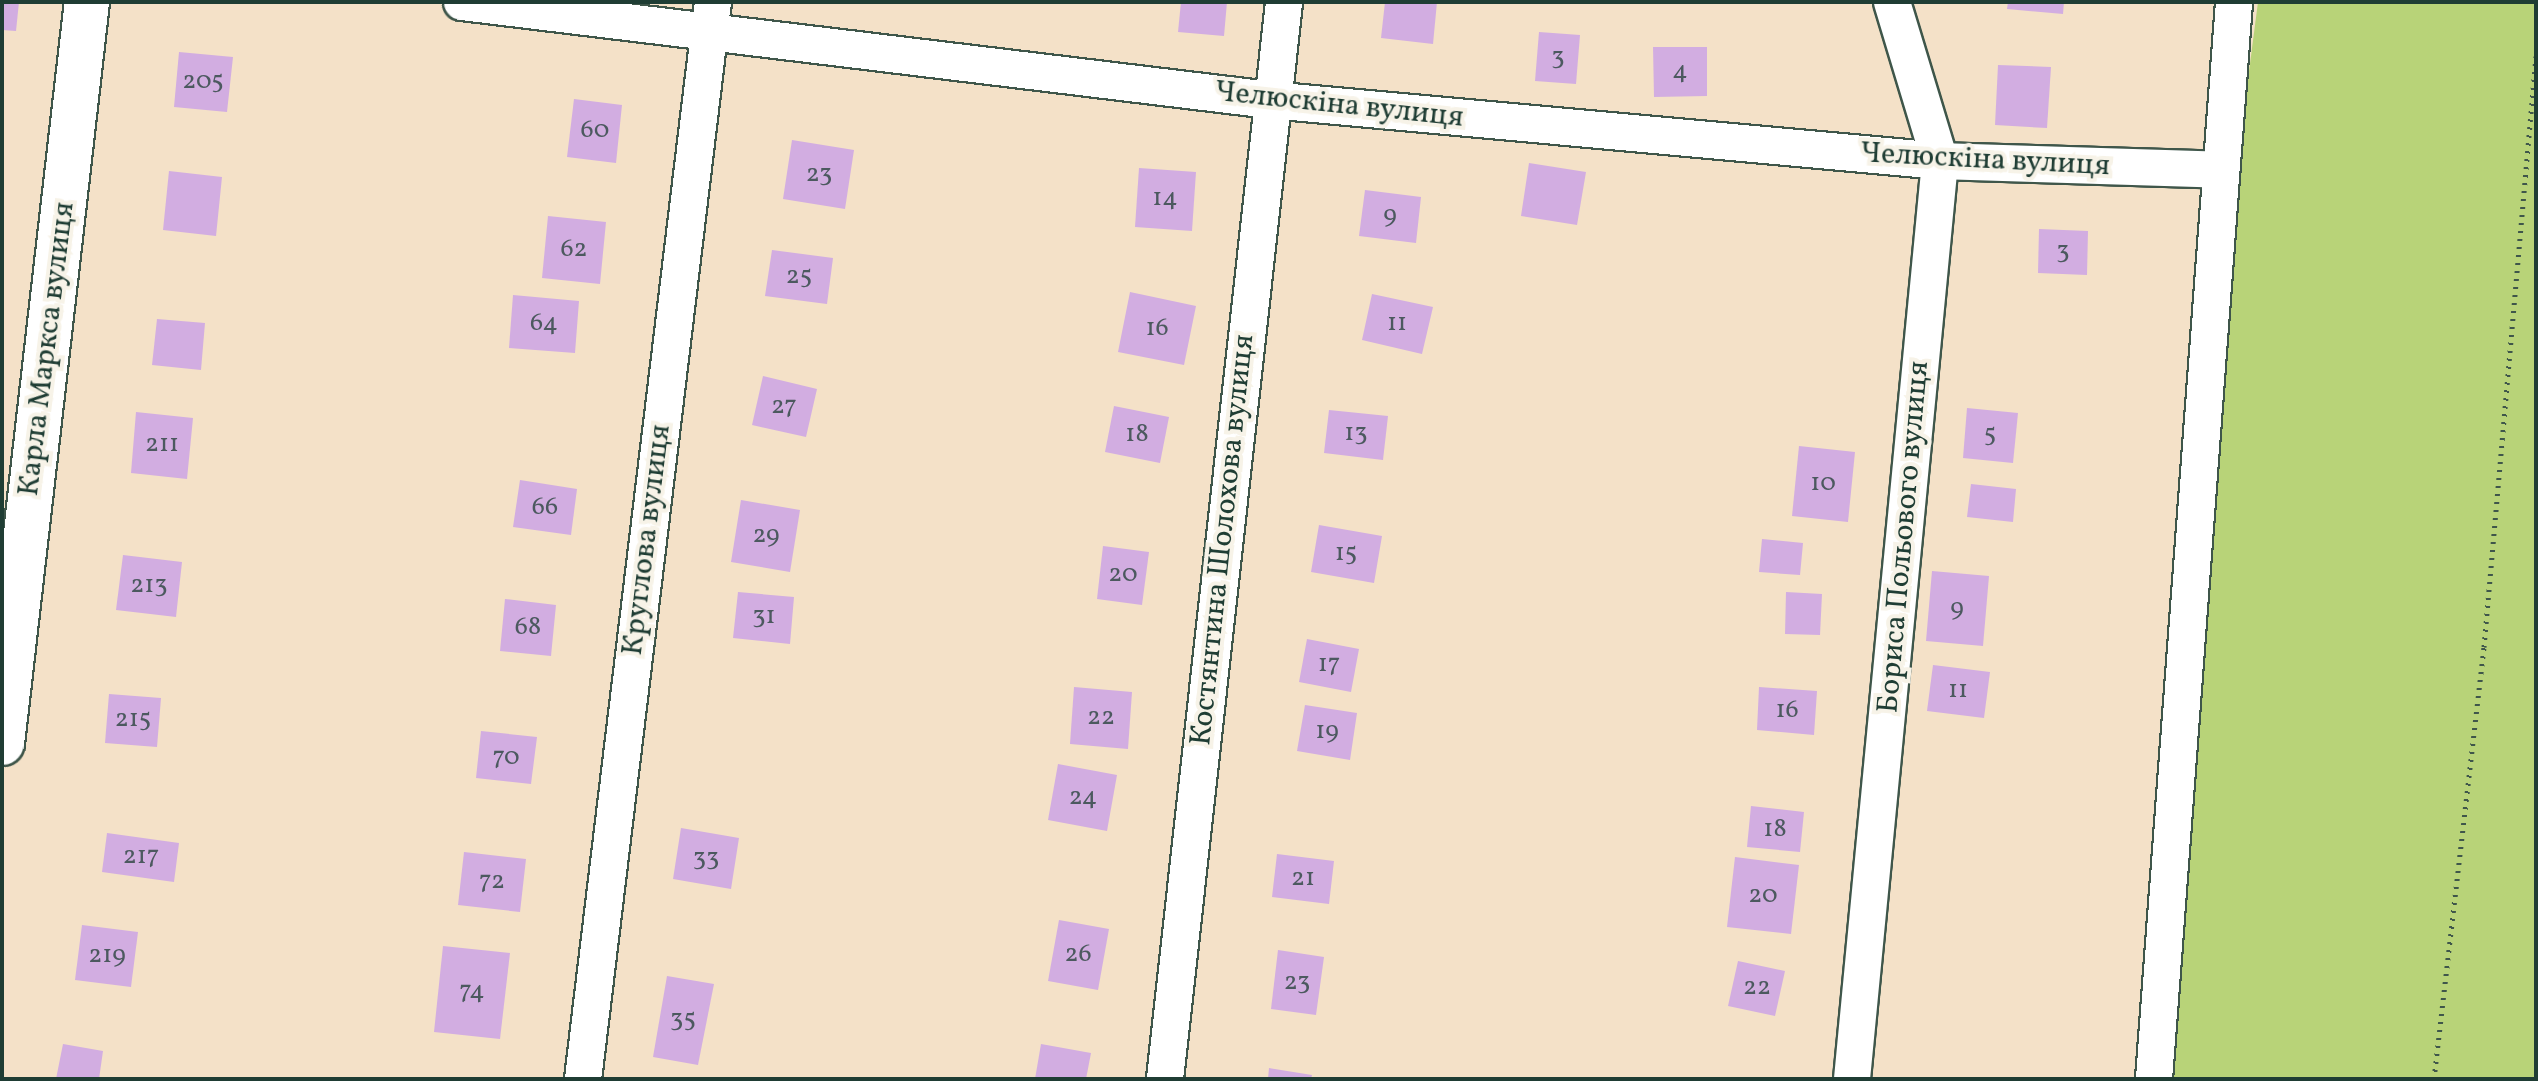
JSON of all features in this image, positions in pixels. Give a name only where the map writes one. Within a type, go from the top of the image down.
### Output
[{"type":"street","name":"Карла Маркса вулиця","points":[[2,743],[87,2]]},
{"type":"street","name":"Челюскіна вулиця","points":[[462,2],[710,18],[1270,100],[1940,161],[2220,170]]},
{"type":"street","name":"Костянтина Шолохова вулиця","points":[[1165,1079],[1270,100],[1284,2]]},
{"type":"street","name":"Бориса Польового вулиця","points":[[1852,1079],[1940,161],[1892,2]]},
{"type":"street","points":[[2154,1079],[2234,2]]},
{"type":"street","name":"Круглова вулиця","points":[[583,1079],[710,18]]},
{"type":"path","points":[[2434,1079],[2484,647],[2536,56]]},
{"type":"green space","points":[[2258,2],[2536,2],[2536,1079],[2172,1079],[2236,171]]},
{"type":"building","points":[[2,2],[19,2],[16,31],[2,30]]},
{"type":"building","points":[[1181,2],[1227,2],[1224,36],[1178,32]]},
{"type":"building","points":[[1385,2],[1437,2],[1433,44],[1381,38]]},
{"type":"building","points":[[2008,2],[2064,2],[2063,14],[2007,9]]},
{"type":"building","points":[[1539,32],[1580,35],[1576,84],[1535,81]]},
{"type":"building","points":[[1653,47],[1707,47],[1707,96],[1654,97]]},
{"type":"building","points":[[179,52],[233,57],[227,112],[174,107]]},
{"type":"building","points":[[1998,65],[2051,67],[2047,128],[1995,125]]},
{"type":"building","points":[[574,99],[622,105],[616,163],[567,157]]},
{"type":"building","points":[[792,140],[854,150],[845,209],[783,199]]},
{"type":"building","points":[[1529,163],[1586,172],[1577,225],[1521,216]]},
{"type":"building","points":[[1139,168],[1196,172],[1192,231],[1135,227]]},
{"type":"building","points":[[169,171],[222,177],[216,236],[163,230]]},
{"type":"building","points":[[1365,190],[1421,197],[1416,243],[1359,236]]},
{"type":"building","points":[[548,216],[606,222],[600,284],[542,278]]},
{"type":"building","points":[[2039,229],[2088,231],[2087,275],[2038,273]]},
{"type":"building","points":[[772,250],[833,258],[827,304],[765,296]]},
{"type":"building","points":[[1130,292],[1196,306],[1184,365],[1118,352]]},
{"type":"building","points":[[1372,294],[1433,307],[1422,354],[1362,340]]},
{"type":"building","points":[[513,295],[579,301],[575,353],[509,348]]},
{"type":"building","points":[[157,319],[205,323],[201,370],[152,365]]},
{"type":"building","points":[[763,376],[817,389],[806,437],[752,425]]},
{"type":"building","points":[[1114,406],[1169,417],[1160,463],[1105,452]]},
{"type":"building","points":[[1967,408],[2018,413],[2013,463],[1963,458]]},
{"type":"building","points":[[1329,410],[1388,416],[1383,460],[1324,453]]},
{"type":"building","points":[[136,412],[193,418],[187,479],[131,473]]},
{"type":"building","points":[[1799,446],[1855,452],[1848,522],[1792,516]]},
{"type":"building","points":[[520,480],[577,489],[571,535],[513,527]]},
{"type":"building","points":[[1971,484],[2016,489],[2013,522],[1967,517]]},
{"type":"building","points":[[741,500],[800,510],[790,572],[731,562]]},
{"type":"building","points":[[1319,525],[1382,536],[1374,583],[1311,572]]},
{"type":"building","points":[[1762,539],[1803,543],[1800,575],[1759,572]]},
{"type":"building","points":[[1103,546],[1149,552],[1142,605],[1097,599]]},
{"type":"building","points":[[123,555],[182,562],[176,617],[116,610]]},
{"type":"building","points":[[1932,571],[1989,576],[1983,646],[1926,641]]},
{"type":"building","points":[[738,592],[794,597],[790,644],[733,638]]},
{"type":"building","points":[[1786,592],[1822,594],[1820,635],[1785,634]]},
{"type":"building","points":[[505,599],[556,605],[551,656],[500,651]]},
{"type":"building","points":[[1307,639],[1359,649],[1351,692],[1299,682]]},
{"type":"building","points":[[1933,665],[1990,672],[1984,718],[1927,711]]},
{"type":"building","points":[[1074,687],[1132,692],[1128,749],[1070,744]]},
{"type":"building","points":[[1759,687],[1817,691],[1814,735],[1757,730]]},
{"type":"building","points":[[109,694],[161,698],[157,747],[105,743]]},
{"type":"building","points":[[1305,705],[1357,713],[1350,760],[1297,751]]},
{"type":"building","points":[[481,731],[537,737],[531,784],[476,778]]},
{"type":"building","points":[[1058,764],[1117,775],[1107,831],[1048,820]]},
{"type":"building","points":[[1751,806],[1804,812],[1800,852],[1747,847]]},
{"type":"building","points":[[681,828],[739,838],[731,889],[673,879]]},
{"type":"building","points":[[107,833],[179,843],[174,882],[102,872]]},
{"type":"building","points":[[464,852],[526,859],[520,912],[458,905]]},
{"type":"building","points":[[1277,854],[1334,861],[1329,904],[1272,897]]},
{"type":"building","points":[[1735,857],[1799,865],[1791,934],[1727,927]]},
{"type":"building","points":[[1059,920],[1109,929],[1098,990],[1048,981]]},
{"type":"building","points":[[82,925],[138,932],[131,987],[75,980]]},
{"type":"building","points":[[443,946],[510,953],[500,1039],[434,1032]]},
{"type":"building","points":[[1278,950],[1324,957],[1316,1015],[1271,1009]]},
{"type":"building","points":[[1738,961],[1785,971],[1775,1016],[1728,1006]]},
{"type":"building","points":[[667,976],[714,984],[698,1065],[653,1057]]},
{"type":"building","points":[[63,1044],[103,1051],[99,1079],[56,1079]]},
{"type":"building","points":[[1041,1044],[1091,1053],[1086,1079],[1035,1079]]},
{"type":"building","points":[[1269,1068],[1312,1075],[1311,1079],[1268,1079]]}]
